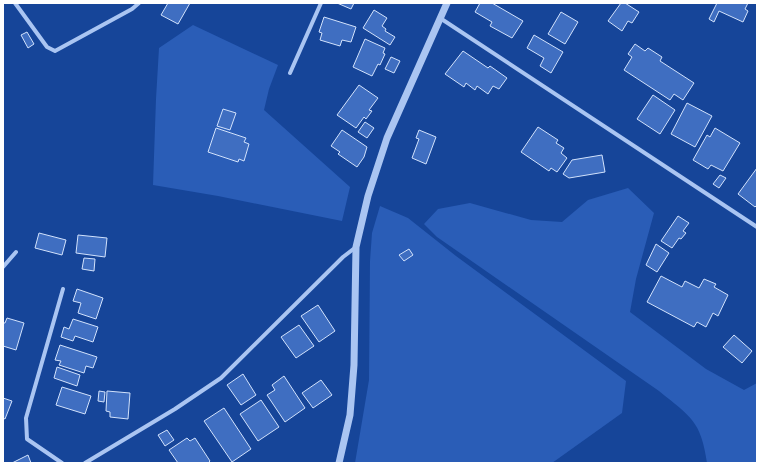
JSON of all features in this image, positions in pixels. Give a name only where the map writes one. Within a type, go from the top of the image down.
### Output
[{"type":"street","points":[[15,3],[47,47],[55,52],[132,10],[139,3]]},
{"type":"street","points":[[290,73],[321,3]]},
{"type":"street","points":[[339,463],[350,415],[354,365],[356,247],[368,196],[387,138],[447,3]]},
{"type":"street","points":[[440,18],[757,227]]},
{"type":"street","points":[[85,463],[176,409],[221,378],[343,257],[356,247]]},
{"type":"street","points":[[3,267],[16,252]]},
{"type":"street","points":[[62,463],[27,439],[26,418],[63,289]]},
{"type":"shaded area","points":[[193,25],[278,65],[269,89],[264,110],[350,187],[342,221],[218,196],[153,185],[159,48]]},
{"type":"shaded area","points":[[628,188],[654,213],[636,279],[630,312],[706,369],[744,390],[757,383],[757,463],[707,463],[705,449],[698,429],[687,414],[679,407],[659,391],[437,237],[424,224],[438,209],[470,203],[531,220],[562,222],[588,200]]},
{"type":"shaded area","points":[[380,206],[408,218],[456,256],[626,381],[622,413],[552,463],[355,463],[369,380],[370,261],[372,233]]},
{"type":"building","points":[[168,3],[190,3],[178,24],[161,15]]},
{"type":"building","points":[[337,3],[354,3],[351,9]]},
{"type":"building","points":[[480,3],[492,3],[523,21],[512,38],[490,26],[492,22],[475,12]]},
{"type":"building","points":[[621,3],[625,3],[639,12],[632,23],[628,21],[622,31],[608,21]]},
{"type":"building","points":[[717,3],[748,3],[745,9],[748,11],[743,22],[719,11],[714,22],[709,19]]},
{"type":"building","points":[[374,10],[387,18],[382,26],[386,29],[385,31],[395,37],[390,45],[363,28]]},
{"type":"building","points":[[561,12],[578,22],[565,44],[548,34]]},
{"type":"building","points":[[324,17],[356,27],[351,42],[342,40],[340,46],[320,40],[322,33],[319,32]]},
{"type":"building","points":[[27,32],[34,44],[28,48],[21,35]]},
{"type":"building","points":[[534,35],[563,52],[551,73],[540,66],[544,58],[527,48]]},
{"type":"building","points":[[365,39],[385,48],[383,53],[385,54],[380,65],[378,64],[372,76],[353,67]]},
{"type":"building","points":[[635,44],[645,51],[648,48],[662,57],[660,61],[694,83],[683,100],[674,94],[670,100],[624,70],[632,57],[628,54]]},
{"type":"building","points":[[463,51],[488,68],[490,66],[507,78],[499,89],[493,86],[488,94],[477,86],[475,90],[466,83],[464,87],[445,74]]},
{"type":"building","points":[[391,57],[400,61],[394,73],[385,69]]},
{"type":"building","points":[[359,85],[378,98],[369,110],[372,111],[366,119],[364,117],[356,128],[337,115]]},
{"type":"building","points":[[653,95],[675,110],[660,134],[637,119]]},
{"type":"building","points":[[687,103],[712,116],[695,147],[671,134]]},
{"type":"building","points":[[223,109],[236,113],[230,130],[217,126]]},
{"type":"building","points":[[365,122],[374,128],[367,138],[358,132]]},
{"type":"building","points":[[538,127],[558,140],[556,143],[564,148],[561,153],[567,158],[557,172],[551,168],[549,171],[521,152]]},
{"type":"building","points":[[216,128],[246,138],[244,142],[249,144],[244,161],[239,159],[238,162],[208,152]]},
{"type":"building","points":[[715,128],[740,143],[723,171],[711,165],[708,169],[693,160],[707,135],[710,137]]},
{"type":"building","points":[[342,130],[367,147],[364,157],[357,167],[338,154],[340,152],[331,146]]},
{"type":"building","points":[[419,130],[436,137],[426,164],[412,158],[419,139],[416,138]]},
{"type":"building","points":[[602,155],[605,172],[569,178],[563,174],[572,160]]},
{"type":"building","points":[[757,168],[757,205],[755,207],[738,194]]},
{"type":"building","points":[[720,175],[726,178],[719,188],[713,184]]},
{"type":"building","points":[[678,216],[689,223],[683,231],[686,233],[681,239],[679,238],[672,248],[661,241]]},
{"type":"building","points":[[39,233],[66,240],[62,255],[35,248]]},
{"type":"building","points":[[78,235],[107,238],[105,257],[76,253]]},
{"type":"building","points":[[656,244],[669,253],[657,272],[646,265]]},
{"type":"building","points":[[409,249],[413,255],[404,261],[399,255]]},
{"type":"building","points":[[84,258],[95,259],[94,271],[82,269]]},
{"type":"building","points":[[661,276],[682,287],[685,281],[699,288],[704,279],[716,284],[714,287],[728,295],[718,316],[713,313],[706,327],[697,322],[694,327],[647,302]]},
{"type":"building","points":[[77,289],[103,298],[96,319],[78,313],[81,303],[73,301]]},
{"type":"building","points":[[318,305],[335,331],[319,342],[301,316]]},
{"type":"building","points":[[7,318],[24,323],[16,350],[3,346],[3,323],[5,323]]},
{"type":"building","points":[[73,319],[98,327],[93,342],[75,336],[73,341],[61,337],[64,327],[69,329]]},
{"type":"building","points":[[299,325],[314,346],[296,358],[281,337]]},
{"type":"building","points":[[734,335],[752,351],[742,363],[723,347]]},
{"type":"building","points":[[60,345],[97,357],[93,368],[86,366],[84,373],[59,365],[61,361],[55,360]]},
{"type":"building","points":[[57,367],[80,375],[77,386],[54,378]]},
{"type":"building","points":[[243,374],[256,395],[241,405],[227,385]]},
{"type":"building","points":[[284,376],[305,408],[285,422],[267,395],[275,390],[272,385]]},
{"type":"building","points":[[321,380],[332,395],[313,408],[302,393]]},
{"type":"building","points":[[62,387],[91,396],[85,414],[56,405]]},
{"type":"building","points":[[99,391],[105,392],[104,402],[98,401]]},
{"type":"building","points":[[107,391],[130,393],[128,419],[110,417],[110,412],[106,411]]},
{"type":"building","points":[[3,398],[12,401],[5,419],[3,418]]},
{"type":"building","points":[[261,400],[279,427],[258,441],[240,414]]},
{"type":"building","points":[[224,408],[251,449],[232,462],[204,421]]},
{"type":"building","points":[[167,430],[174,440],[165,446],[158,435]]},
{"type":"building","points":[[187,438],[190,441],[195,438],[210,461],[208,463],[178,463],[169,450]]},
{"type":"building","points":[[28,455],[31,463],[12,463]]}]
